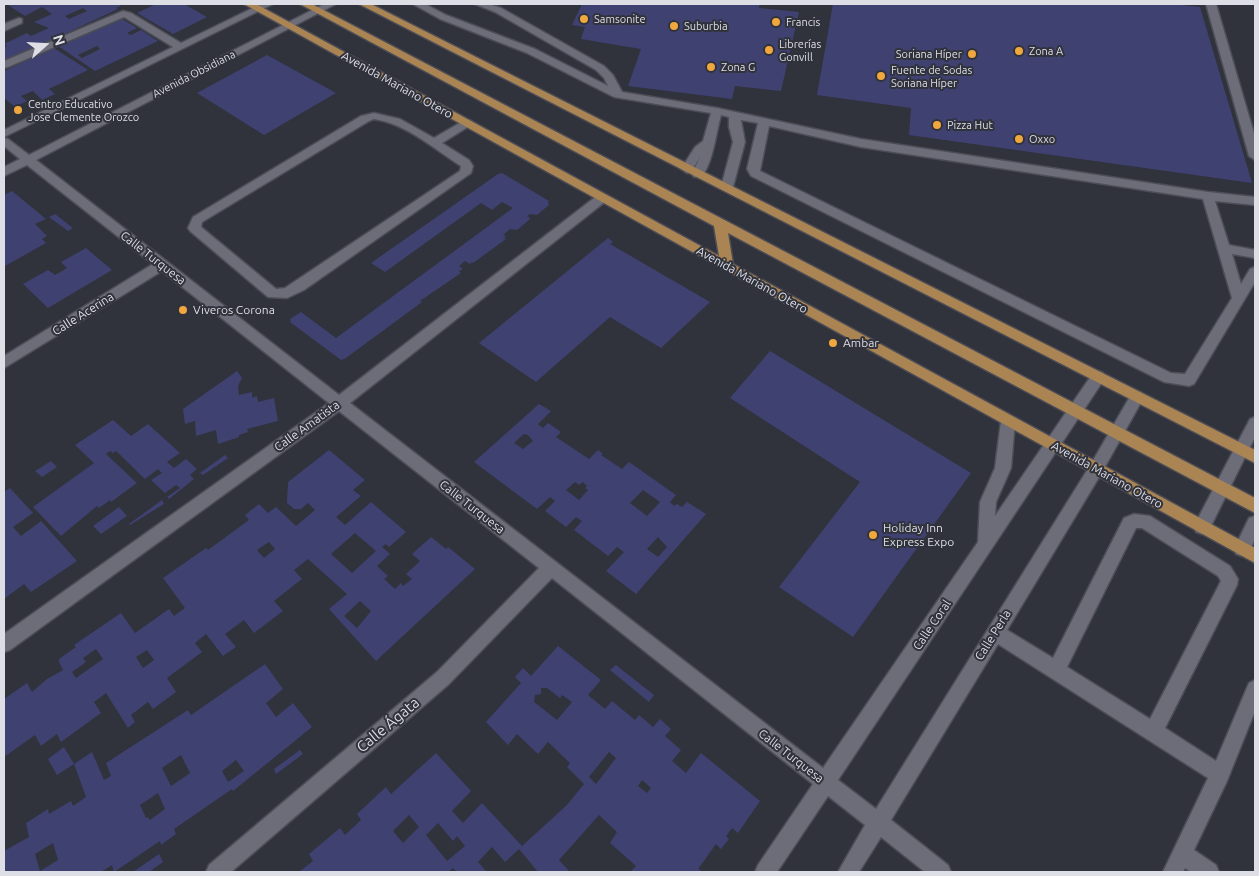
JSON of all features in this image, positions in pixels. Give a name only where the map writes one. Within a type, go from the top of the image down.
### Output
[{"type":"main road","points":[[305,4],[1255,506]]},
{"type":"main road","points":[[364,4],[728,187],[1249,454]]},
{"type":"main road","name":"Avenida Mariano Otero","points":[[258,5],[288,26],[1249,553]]},
{"type":"main road","points":[[720,223],[727,266]]},
{"type":"street","name":"Avenida Obsidiana","points":[[4,172],[331,4]]},
{"type":"street","points":[[418,4],[531,51],[618,95],[717,111],[861,143],[1208,196],[1255,201]]},
{"type":"street","points":[[480,4],[498,10],[600,68],[609,77],[618,95]]},
{"type":"street","points":[[1211,4],[1255,156]]},
{"type":"street","points":[[4,134],[180,47],[258,5]]},
{"type":"street","points":[[4,66],[123,14],[128,15],[180,47]]},
{"type":"street","points":[[4,28],[19,21]]},
{"type":"street","points":[[693,171],[708,153],[708,143],[717,111]]},
{"type":"street","points":[[735,115],[734,127],[739,142]]},
{"type":"street","points":[[385,116],[434,143],[465,163],[467,166],[465,173],[299,287],[287,293],[273,294],[194,228],[197,220],[365,118],[385,116]]},
{"type":"street","points":[[728,187],[739,142],[757,120]]},
{"type":"street","points":[[757,120],[753,169],[755,173],[1169,378],[1189,380],[1255,274],[1231,271]]},
{"type":"street","points":[[434,143],[468,123]]},
{"type":"street","name":"Calle Turquesa","points":[[4,141],[941,872]]},
{"type":"street","points":[[1208,196],[1239,298]]},
{"type":"street","name":"Calle Amatista","points":[[4,644],[339,403],[602,198]]},
{"type":"street","points":[[1224,248],[1255,254]]},
{"type":"street","name":"Calle Acerina","points":[[4,363],[162,265]]},
{"type":"street","name":"Calle Coral","points":[[765,872],[1098,377]]},
{"type":"street","name":"Calle Perla","points":[[848,872],[1096,469],[1137,397]]},
{"type":"street","points":[[986,545],[988,502],[1003,468],[1008,421]]},
{"type":"street","points":[[1202,527],[1222,489],[1249,454],[1255,423]]},
{"type":"street","points":[[1056,670],[1130,523],[1144,521],[1224,571],[1230,579],[1230,585],[1153,732]]},
{"type":"street","points":[[1249,553],[1255,524]]},
{"type":"street","name":"Calle Ágata","points":[[216,872],[443,678],[551,568]]},
{"type":"street","points":[[995,632],[1220,774]]},
{"type":"street","points":[[1209,872],[1177,863],[1220,774],[1255,689]]},
{"type":"building","points":[[118,4],[121,6],[4,62],[4,48],[7,46],[4,44],[27,33],[31,36],[49,28],[34,22],[52,14],[42,7],[25,16],[8,5]],"holes":[[[83,8],[87,11],[69,19],[65,16]]]},
{"type":"building","points":[[156,4],[184,4],[207,17],[173,34],[137,13]]},
{"type":"building","name":"Zona G","points":[[582,4],[760,4],[759,8],[799,12],[781,91],[735,86],[732,99],[628,86],[641,49],[581,39],[585,27],[572,25]]},
{"type":"building","name":"Zona A","points":[[833,4],[1172,4],[1200,7],[1252,183],[909,135],[911,108],[817,95]]},
{"type":"building","points":[[119,17],[137,28],[127,33],[131,35],[141,30],[158,41],[95,71],[58,46]],"holes":[[[97,46],[100,49],[82,58],[78,55]]]},
{"type":"building","points":[[54,48],[88,70],[49,89],[55,94],[42,100],[33,91],[21,96],[27,101],[15,107],[4,98],[4,71]]},
{"type":"building","points":[[267,55],[336,93],[264,135],[197,93]]},
{"type":"building","points":[[502,173],[549,201],[549,205],[537,215],[530,214],[527,216],[530,218],[529,220],[517,230],[510,229],[503,235],[506,236],[504,238],[506,239],[473,263],[470,264],[465,261],[459,266],[463,269],[459,271],[461,273],[420,301],[422,302],[346,358],[341,360],[290,322],[290,319],[301,312],[336,338],[513,208],[502,202],[492,210],[481,203],[385,272],[371,263]]},
{"type":"building","points":[[12,191],[46,219],[35,224],[47,236],[42,239],[46,243],[5,266],[4,195]]},
{"type":"building","points":[[55,214],[73,228],[68,231],[49,217]]},
{"type":"building","points":[[608,238],[613,242],[610,244],[710,302],[661,348],[610,317],[536,382],[479,343]]},
{"type":"building","points":[[86,248],[112,270],[48,308],[23,284],[48,270],[55,275],[67,268],[61,262]]},
{"type":"building","name":"Holiday Inn Express Expo","points":[[770,351],[971,473],[853,637],[779,587],[860,482],[730,398]]},
{"type":"building","points":[[237,371],[242,378],[238,386],[239,395],[252,392],[252,398],[257,396],[258,402],[274,398],[278,421],[247,429],[248,432],[239,435],[239,437],[218,444],[216,430],[196,436],[195,421],[185,424],[183,409]]},
{"type":"building","points":[[539,404],[551,411],[538,424],[543,428],[548,423],[561,432],[556,437],[589,459],[598,450],[603,454],[601,455],[622,469],[629,462],[676,495],[670,502],[674,506],[677,504],[682,507],[687,502],[706,514],[636,594],[606,571],[624,552],[617,547],[608,556],[574,530],[582,521],[576,517],[566,527],[545,511],[555,501],[550,497],[537,509],[474,462]],"holes":[[[524,434],[528,435],[533,441],[523,449],[514,443]],[[575,482],[579,485],[583,482],[588,490],[579,500],[566,490]],[[643,490],[660,502],[647,516],[630,503]],[[658,537],[667,547],[658,557],[647,549]]]},
{"type":"building","points":[[113,420],[131,436],[148,424],[180,453],[167,462],[174,468],[186,459],[197,469],[190,475],[194,479],[169,499],[167,497],[180,488],[176,485],[165,493],[151,480],[162,473],[158,469],[145,479],[116,451],[113,453],[110,451],[106,454],[137,483],[111,502],[110,500],[99,508],[97,506],[61,536],[33,507],[94,463],[75,445]]},
{"type":"building","points":[[329,450],[365,480],[353,490],[361,496],[336,517],[345,525],[371,502],[406,532],[389,547],[386,544],[382,547],[390,554],[377,566],[388,576],[384,579],[395,589],[401,583],[403,586],[412,579],[406,574],[420,561],[412,554],[431,537],[446,549],[448,547],[475,569],[376,661],[329,609],[347,594],[308,559],[294,570],[302,579],[274,601],[283,611],[254,633],[244,620],[225,634],[236,647],[223,656],[206,634],[195,643],[202,652],[167,678],[176,692],[153,709],[148,702],[131,715],[135,722],[128,728],[106,693],[94,702],[101,713],[61,742],[57,734],[41,746],[35,735],[4,757],[4,699],[27,683],[32,692],[47,679],[63,670],[59,659],[76,647],[74,645],[121,613],[135,633],[169,609],[174,616],[185,608],[163,578],[206,548],[208,550],[249,520],[245,515],[259,504],[268,513],[276,507],[296,526],[315,510],[308,503],[301,509],[294,509],[287,503],[288,482]],"holes":[[[355,533],[376,551],[352,573],[331,554]],[[269,542],[275,549],[264,558],[257,550]],[[360,601],[371,611],[357,628],[344,616]],[[96,649],[103,659],[76,678],[72,672],[86,662],[83,658]],[[147,650],[154,660],[143,668],[136,657]]]},
{"type":"building","points":[[225,455],[228,458],[203,475],[200,473]]},
{"type":"building","points":[[51,461],[57,467],[42,477],[35,471]]},
{"type":"building","points":[[10,488],[33,513],[13,527],[21,536],[41,521],[77,561],[31,592],[24,584],[4,599],[4,492]]},
{"type":"building","points":[[162,500],[164,504],[129,524]]},
{"type":"building","points":[[119,507],[127,516],[101,534],[93,526]]},
{"type":"building","points":[[558,646],[601,680],[588,695],[605,709],[612,701],[635,720],[639,715],[653,727],[660,719],[671,729],[665,736],[681,750],[672,761],[686,773],[701,753],[760,801],[738,833],[732,828],[726,836],[729,839],[721,849],[716,844],[698,869],[701,870],[700,872],[630,872],[636,866],[610,843],[617,832],[599,815],[559,860],[570,872],[538,872],[519,849],[505,862],[492,847],[478,862],[487,872],[457,872],[453,868],[448,872],[299,872],[313,861],[309,854],[340,828],[345,835],[361,820],[357,814],[386,787],[391,794],[436,753],[471,791],[452,811],[463,823],[482,803],[522,846],[567,805],[584,784],[567,767],[570,763],[548,742],[538,754],[517,734],[508,745],[486,722],[521,683],[515,677],[523,668],[531,676]],"holes":[[[541,688],[547,688],[560,698],[562,695],[572,702],[557,720],[534,702],[535,695],[541,694]],[[609,752],[616,758],[596,784],[589,777]],[[642,780],[651,788],[647,793],[638,786]],[[409,815],[419,827],[403,843],[393,831]],[[438,823],[453,841],[457,836],[465,846],[447,861],[426,835]]]},
{"type":"building","points":[[265,664],[283,689],[266,703],[276,717],[293,703],[312,727],[233,791],[232,789],[174,829],[176,834],[161,845],[160,841],[114,872],[112,865],[101,872],[4,872],[4,851],[29,837],[26,823],[48,809],[49,814],[71,801],[73,806],[86,797],[74,764],[92,752],[104,780],[111,776],[106,763],[188,710],[191,715]],"holes":[[[181,755],[190,773],[171,786],[162,768]],[[236,760],[244,771],[228,782],[222,771]],[[158,793],[165,809],[150,820],[148,817],[146,818],[140,805]],[[53,843],[58,860],[40,871],[35,854]]]},
{"type":"building","points":[[616,665],[654,695],[649,702],[610,670]]},
{"type":"building","points":[[64,747],[74,764],[57,775],[48,759]]},
{"type":"building","points":[[300,750],[303,754],[276,774],[274,769]]},
{"type":"building","points":[[159,854],[163,862],[149,872],[133,872]]},
{"type":"place","name":"Samsonite","points":[[584,19]]},
{"type":"place","name":"Francis","points":[[776,22]]},
{"type":"place","name":"Suburbia","points":[[674,26]]},
{"type":"place","name":"Librerías Gonvill","points":[[769,50]]},
{"type":"place","name":"Zona A","points":[[1019,51]]},
{"type":"place","name":"Soriana Híper","points":[[972,54]]},
{"type":"place","name":"Zona G","points":[[711,67]]},
{"type":"place","name":"Fuente de Sodas Soriana Híper","points":[[881,76]]},
{"type":"place","name":"Centro Educativo Jose Clemente Orozco","points":[[18,110]]},
{"type":"place","name":"Pizza Hut","points":[[937,125]]},
{"type":"place","name":"Oxxo","points":[[1019,139]]},
{"type":"place","name":"Viveros Corona","points":[[183,310]]},
{"type":"place","name":"Ambar","points":[[833,343]]},
{"type":"place","name":"Holiday Inn Express Expo","points":[[873,535]]}]
